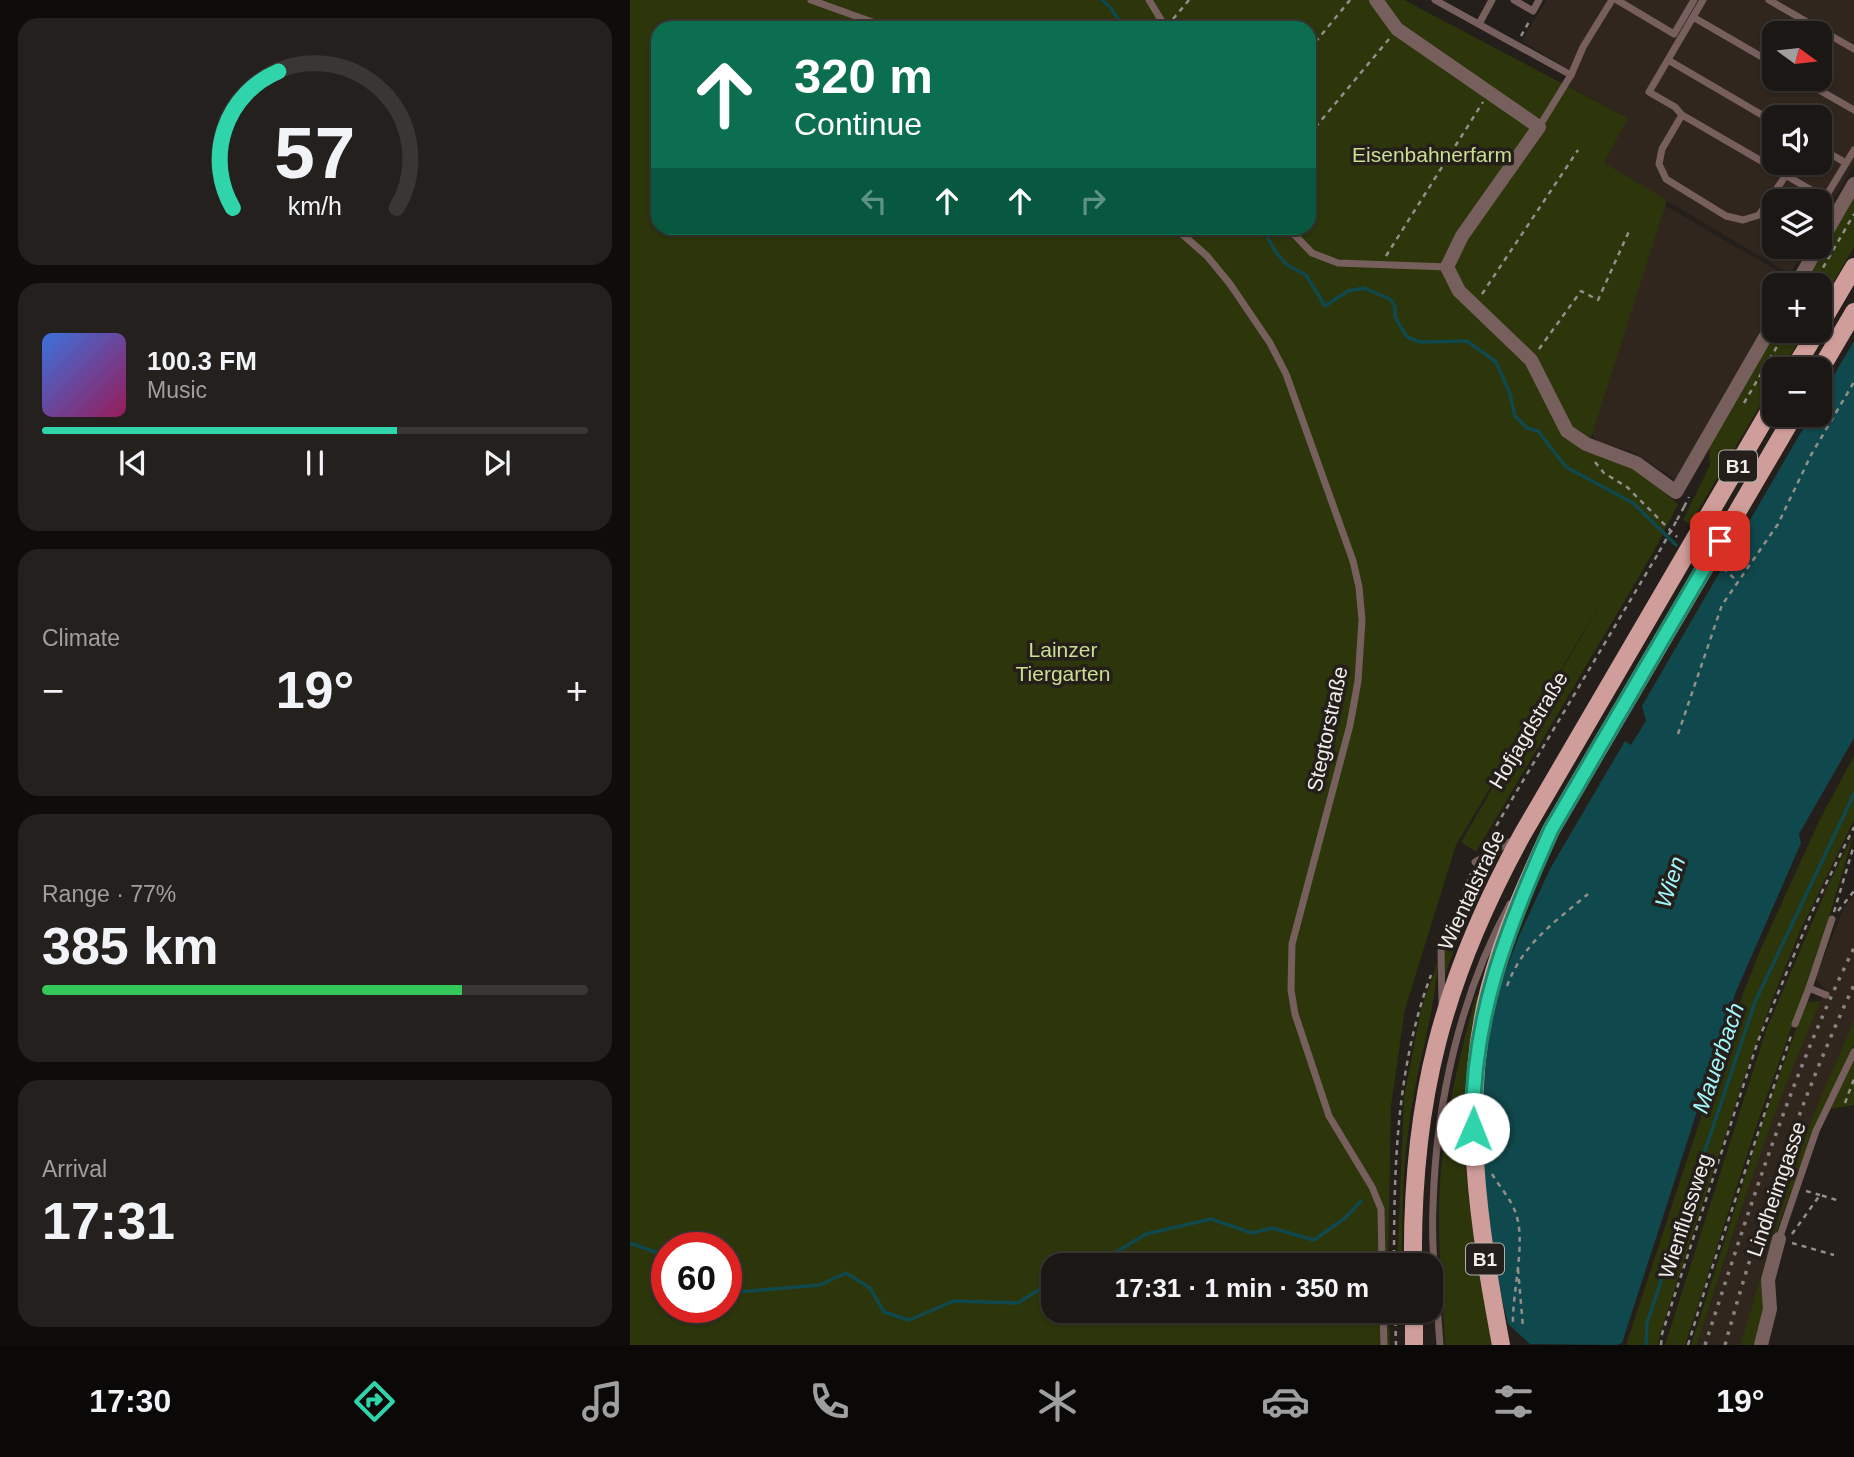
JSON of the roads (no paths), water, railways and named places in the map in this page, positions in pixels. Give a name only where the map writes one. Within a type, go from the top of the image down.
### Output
[{"type":"main road","points":[[1832,305],[1854,267]]},
{"type":"main road","points":[[1828,357],[1854,312]]},
{"type":"main road","name":"Wientalstraße","points":[[1413,1253],[1419,1136],[1432,1061],[1443,1018],[1468,944],[1522,835],[1762,424]]},
{"type":"main road","name":"B1","points":[[1502,1345],[1485,1261],[1481,1170],[1473,1107],[1477,1054],[1489,990],[1510,926],[1551,830],[1787,427]]},
{"type":"main road","points":[[1414,1323],[1415,1345]]},
{"type":"street","points":[[1376,0],[1397,29],[1539,127],[1462,236],[1447,267],[1459,291],[1531,360],[1567,431],[1586,444],[1636,463],[1676,492],[1762,343]]},
{"type":"street","points":[[1832,222],[1854,184]]},
{"type":"street","name":"Lindheimgasse","points":[[1761,1345],[1770,1309],[1768,1280],[1779,1239]]},
{"type":"lane","points":[[811,0],[870,21]]},
{"type":"lane","points":[[1149,0],[1166,21]]},
{"type":"lane","points":[[1434,0],[1570,75]]},
{"type":"lane","points":[[1479,24],[1492,0]]},
{"type":"lane","points":[[1514,0],[1533,11],[1539,0]]},
{"type":"lane","points":[[1539,127],[1570,75],[1583,47],[1615,0],[1674,34],[1694,0]]},
{"type":"lane","points":[[1703,0],[1649,92],[1675,107],[1682,115],[1825,198],[1854,150]]},
{"type":"lane","points":[[1769,0],[1854,49]]},
{"type":"lane","points":[[1693,17],[1762,57]]},
{"type":"lane","points":[[1668,60],[1762,115]]},
{"type":"lane","points":[[1821,91],[1854,110]]},
{"type":"lane","points":[[1682,115],[1662,149],[1659,164],[1666,179],[1726,216],[1743,220],[1759,215],[1786,176]]},
{"type":"lane","points":[[1832,155],[1846,163]]},
{"type":"lane","name":"Stegtorstraße","points":[[1183,235],[1207,256],[1230,284],[1270,343],[1290,387],[1353,561],[1359,587],[1362,620],[1358,681],[1350,725],[1292,944],[1291,990],[1295,1014],[1329,1116],[1372,1187],[1381,1209],[1382,1253]]},
{"type":"lane","points":[[1295,235],[1312,253],[1338,263],[1447,267]]},
{"type":"lane","points":[[1440,1345],[1433,1208],[1440,1113],[1448,1072],[1492,937],[1551,830]]},
{"type":"lane","points":[[1475,862],[1522,835]]},
{"type":"lane","points":[[1795,1024],[1810,988],[1832,919]]},
{"type":"lane","points":[[1441,948],[1443,1018]]},
{"type":"lane","points":[[1810,988],[1826,995]]},
{"type":"lane","name":"Lindheimgasse","points":[[1779,1239],[1816,1131],[1854,1052]]},
{"type":"lane","points":[[1384,1323],[1384,1345]]},
{"type":"water","name":"Wien","points":[[1854,341],[1854,738],[1799,834],[1801,843],[1735,994],[1622,1343],[1530,1344],[1508,1324],[1492,1258],[1480,1145],[1485,1049],[1497,994],[1519,936],[1550,869],[1625,741],[1631,745],[1646,721],[1642,706],[1804,427],[1832,427],[1832,379]]},
{"type":"waterway","points":[[1102,0],[1119,21]]},
{"type":"waterway","points":[[1267,235],[1287,265],[1306,275],[1325,306],[1348,291],[1364,288],[1390,299],[1395,306],[1395,317],[1407,337],[1420,342],[1467,341],[1496,362],[1510,394],[1515,416],[1527,428],[1538,431],[1566,467],[1633,503],[1676,545]]},
{"type":"waterway","name":"Mauerbach","points":[[1646,1345],[1647,1323],[1755,1002],[1854,794]]},
{"type":"waterway","points":[[1115,1253],[1146,1234],[1211,1219],[1252,1233],[1272,1228],[1314,1240],[1345,1218],[1361,1201]]},
{"type":"waterway","points":[[630,1243],[651,1251]]},
{"type":"waterway","points":[[742,1292],[820,1285],[846,1273],[870,1288],[884,1312],[909,1320],[954,1301],[1018,1303],[1041,1288]]},
{"type":"railway","points":[[1705,1345],[1791,1094],[1831,996],[1854,948]]},
{"type":"railway","points":[[1725,1345],[1752,1253],[1798,1117],[1854,985]]},
{"type":"park label","name":"Eisenbahnerfarm","points":[[1432,154]]},
{"type":"park label","name":"Lainzer Tiergarten","points":[[1063,661]]}]
